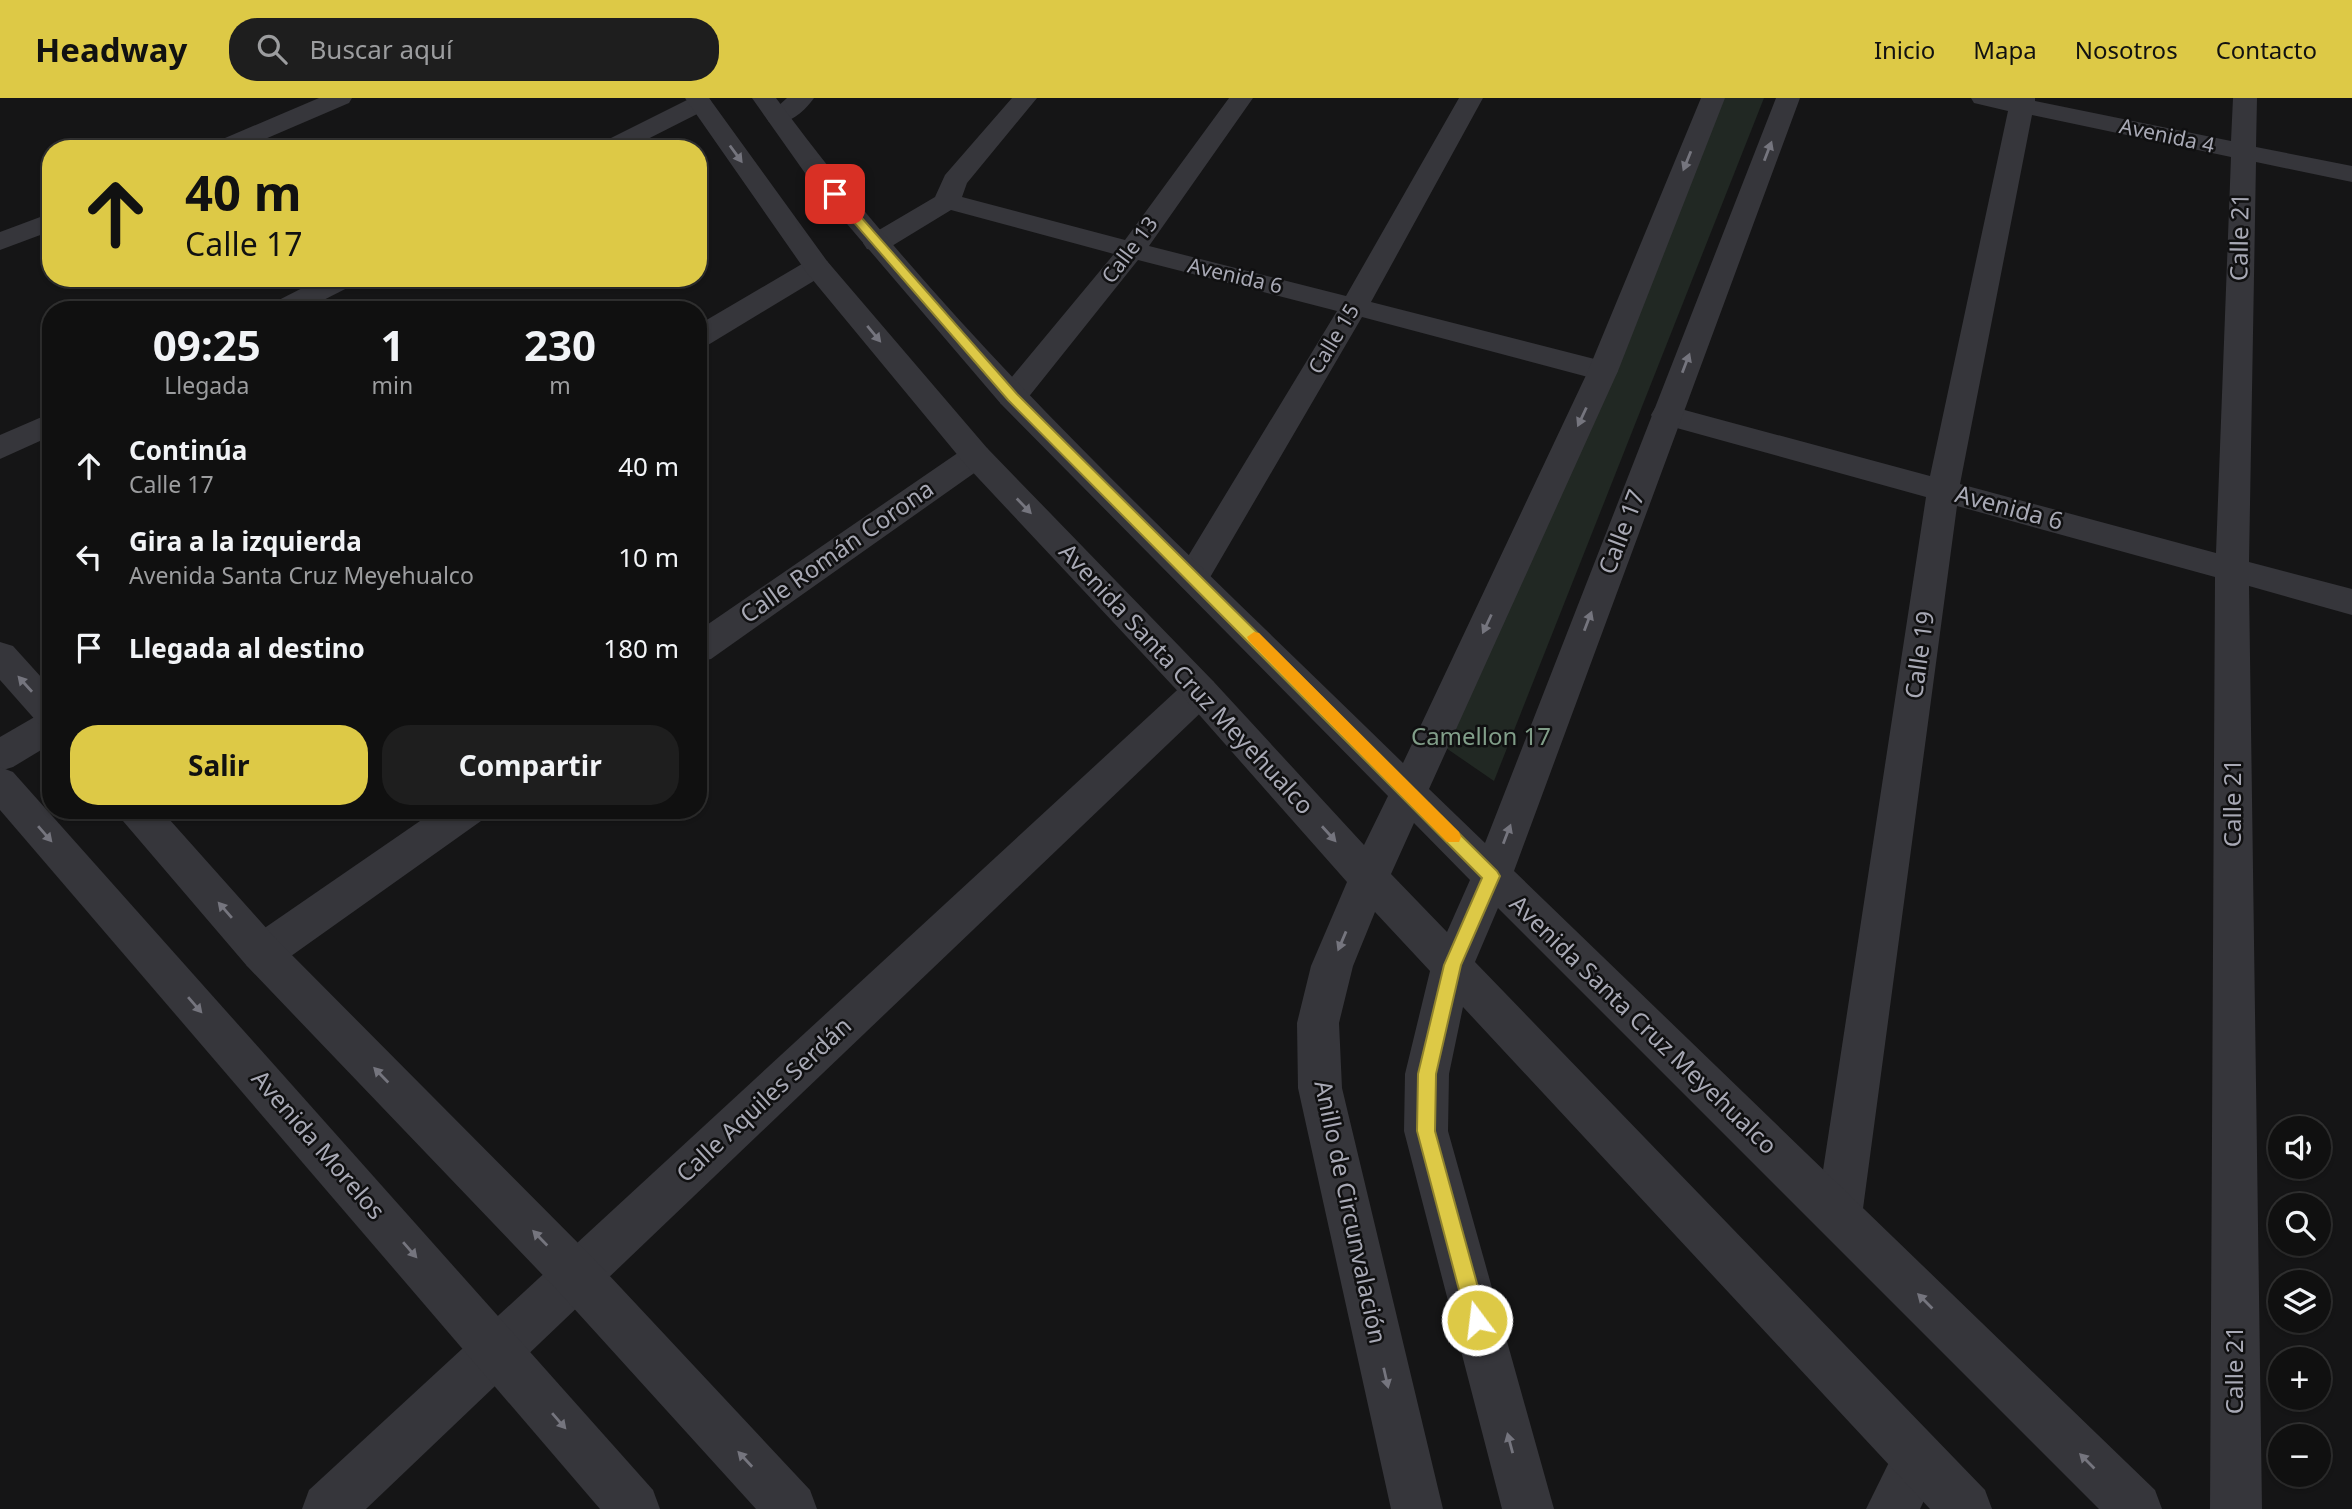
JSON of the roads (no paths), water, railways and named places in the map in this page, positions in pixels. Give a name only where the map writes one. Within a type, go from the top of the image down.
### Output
[{"type":"street","points":[[241,140],[340,98]]},
{"type":"street","points":[[877,243],[947,201],[954,181],[1025,98]]},
{"type":"street","name":"Calle 13","points":[[1012,397],[1131,251],[1241,98]]},
{"type":"street","name":"Calle 15","points":[[1193,577],[1355,305],[1471,98]]},
{"type":"street","points":[[1369,878],[1603,370],[1713,98]]},
{"type":"street","name":"Calle 17","points":[[1453,965],[1492,876],[1788,98]]},
{"type":"street","name":"Avenida 4","points":[[1983,98],[2022,102],[2352,174]]},
{"type":"street","name":"Calle 21","points":[[2236,1509],[2232,569],[2245,98]]},
{"type":"street","points":[[625,140],[699,101]]},
{"type":"street","name":"Avenida Santa Cruz Meyehualco","points":[[699,101],[817,267],[976,456],[1200,691],[1369,878],[1966,1509]]},
{"type":"street","name":"Calle 19","points":[[1839,1216],[1943,490],[2022,102]]},
{"type":"street","name":"Avenida Santa Cruz Meyehualco","points":[[781,104],[821,177],[1012,397],[1492,876],[2136,1509]]},
{"type":"street","name":"Avenida 6","points":[[947,201],[1131,251],[1355,305],[1603,370]]},
{"type":"street","points":[[0,242],[42,224]]},
{"type":"street","points":[[707,333],[817,267]]},
{"type":"street","points":[[299,301],[327,287]]},
{"type":"street","name":"Avenida 6","points":[[1666,415],[2352,602]]},
{"type":"street","points":[[0,448],[42,427]]},
{"type":"street","name":"Calle Román Corona","points":[[707,643],[976,456]]},
{"type":"street","points":[[0,656],[42,703]]},
{"type":"street","name":"Calle Aquiles Serdán","points":[[328,1509],[1200,691]]},
{"type":"street","points":[[0,756],[42,730]]},
{"type":"street","name":"Avenida Morelos","points":[[0,783],[635,1509]]},
{"type":"street","points":[[145,819],[262,953],[576,1275],[791,1509]]},
{"type":"street","points":[[262,953],[454,819]]},
{"type":"street","name":"Anillo de Circunvalación","points":[[1369,878],[1332,966],[1318,1023],[1320,1088],[1416,1509]]},
{"type":"street","points":[[1453,965],[1427,1074],[1426,1131],[1528,1509]]},
{"type":"street","points":[[1892,1509],[1918,1458]]},
{"type":"park label","name":"Camellon 17","points":[[1481,737]]}]
